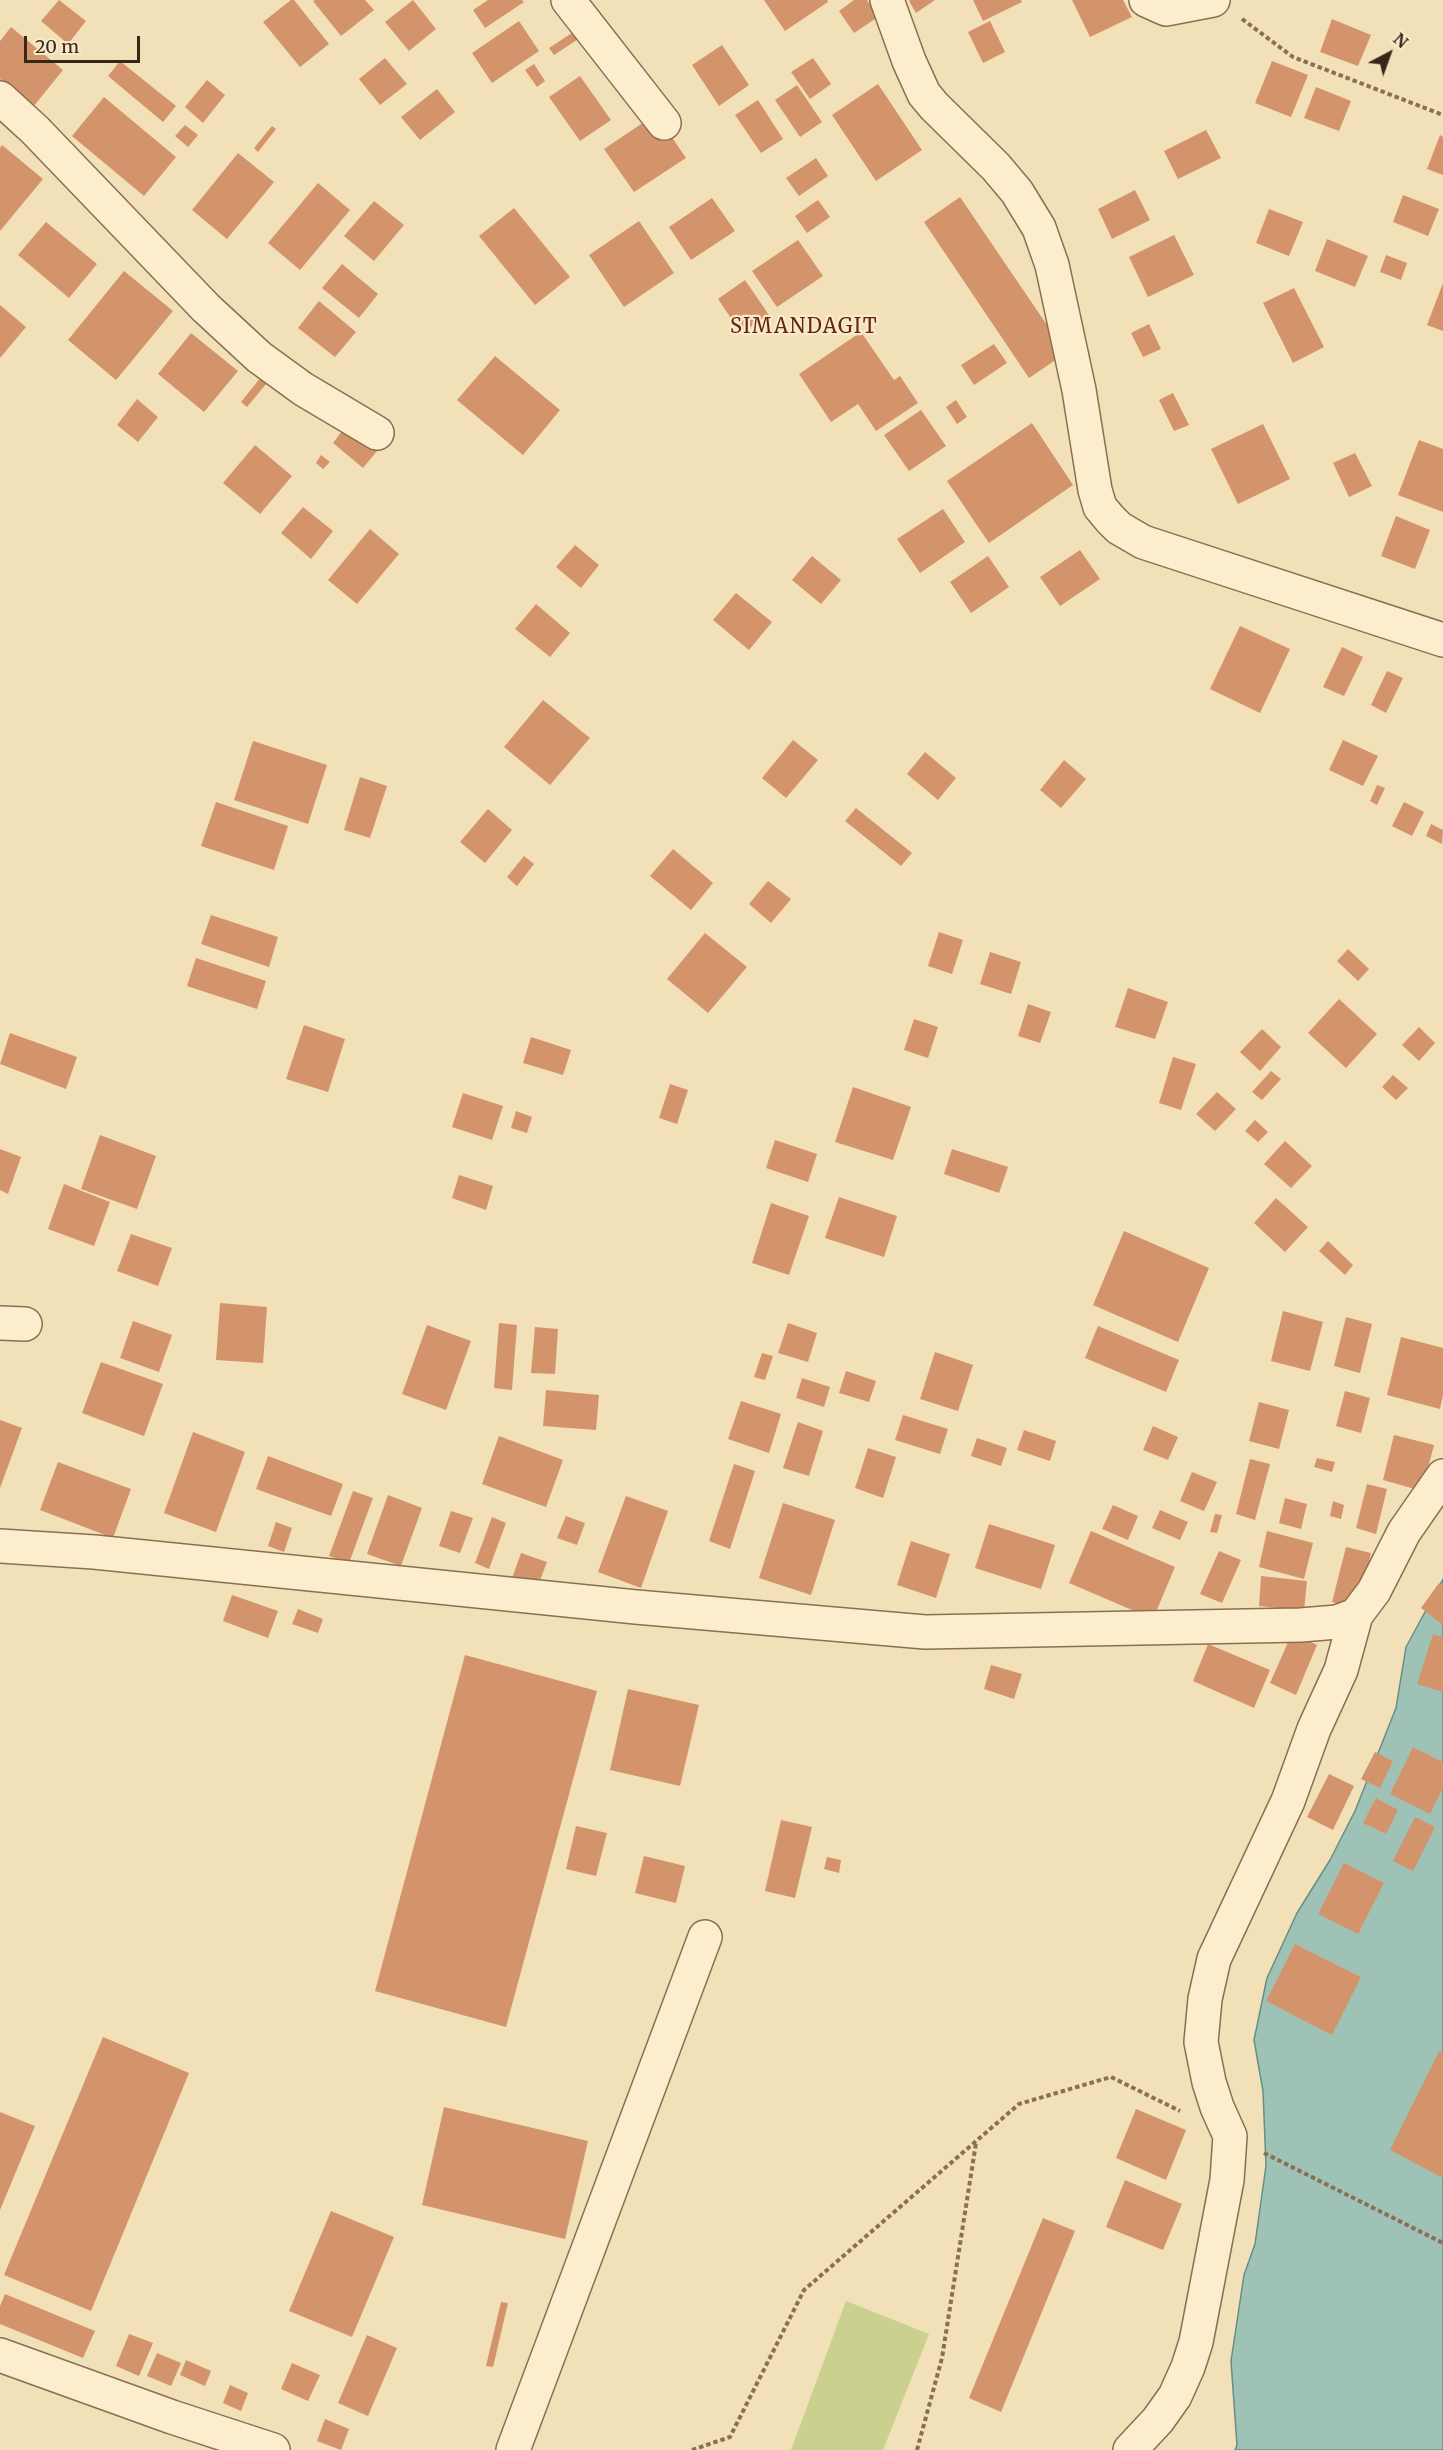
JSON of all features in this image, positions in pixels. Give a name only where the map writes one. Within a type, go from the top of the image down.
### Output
[{"type":"street","points":[[568,0],[664,123]]},
{"type":"street","points":[[887,0],[909,61],[924,94],[996,167],[1017,192],[1039,228],[1052,265],[1065,323],[1079,390],[1095,490],[1100,507],[1110,519],[1119,528],[1143,542],[1443,640]]},
{"type":"street","points":[[1146,0],[1166,9],[1223,6]]},
{"type":"street","points":[[0,98],[35,130],[206,308],[259,357],[303,389],[377,433]]},
{"type":"street","points":[[1130,2450],[1158,2420],[1175,2396],[1188,2367],[1196,2342],[1227,2180],[1230,2136],[1216,2107],[1201,2042],[1205,1999],[1214,1959],[1288,1801],[1314,1729],[1341,1670],[1356,1615],[1374,1592],[1404,1532],[1443,1476]]},
{"type":"street","points":[[0,1546],[94,1552],[636,1607],[925,1632],[1301,1625],[1337,1622],[1356,1615]]},
{"type":"street","points":[[513,2450],[705,1937]]},
{"type":"street","points":[[0,2355],[172,2417],[273,2450]]},
{"type":"path","points":[[1223,6],[1293,57],[1443,115]]},
{"type":"path","points":[[693,2450],[730,2437],[804,2290],[1019,2104],[1111,2077],[1181,2111]]},
{"type":"path","points":[[1230,2136],[1443,2243]]},
{"type":"path","points":[[917,2450],[942,2358],[976,2143]]},
{"type":"green space","points":[[846,2301],[929,2334],[883,2450],[791,2450]]},
{"type":"water","points":[[1443,1579],[1443,2450],[1235,2450],[1237,2445],[1231,2361],[1244,2275],[1255,2244],[1266,2166],[1263,2091],[1254,2040],[1267,1978],[1297,1913],[1330,1860],[1355,1811],[1396,1708],[1406,1647]]},
{"type":"building","points":[[59,0],[86,21],[68,44],[41,21]]},
{"type":"building","points":[[294,0],[329,44],[300,67],[263,22]]},
{"type":"building","points":[[365,0],[374,10],[341,36],[313,1]]},
{"type":"building","points":[[413,0],[436,29],[409,51],[385,22]]},
{"type":"building","points":[[488,0],[522,0],[524,2],[485,28],[473,10]]},
{"type":"building","points":[[764,0],[827,0],[828,2],[785,31]]},
{"type":"building","points":[[854,0],[867,0],[878,17],[854,33],[839,11]]},
{"type":"building","points":[[910,0],[935,0],[916,13]]},
{"type":"building","points":[[973,0],[1021,0],[1022,2],[983,21]]},
{"type":"building","points":[[1072,0],[1123,0],[1132,17],[1090,37]]},
{"type":"building","points":[[1332,19],[1371,35],[1358,66],[1320,52]]},
{"type":"building","points":[[519,21],[539,51],[492,83],[472,53]]},
{"type":"building","points":[[990,21],[1005,52],[983,63],[968,32]]},
{"type":"building","points":[[11,27],[63,70],[33,107],[0,79],[0,41]]},
{"type":"building","points":[[578,29],[583,36],[554,55],[549,48]]},
{"type":"building","points":[[722,45],[749,85],[719,106],[692,65]]},
{"type":"building","points":[[385,58],[407,84],[380,105],[359,79]]},
{"type":"building","points":[[813,58],[831,84],[810,99],[791,72]]},
{"type":"building","points":[[120,61],[176,106],[163,122],[108,76]]},
{"type":"building","points":[[1272,61],[1308,75],[1291,117],[1255,103]]},
{"type":"building","points":[[534,64],[545,81],[537,87],[525,70]]},
{"type":"building","points":[[580,76],[611,120],[580,141],[549,97]]},
{"type":"building","points":[[207,80],[225,95],[203,123],[185,107]]},
{"type":"building","points":[[878,84],[922,150],[876,181],[832,115]]},
{"type":"building","points":[[797,85],[822,122],[800,137],[775,100]]},
{"type":"building","points":[[1316,87],[1351,101],[1339,131],[1304,118]]},
{"type":"building","points":[[437,89],[455,112],[420,140],[401,117]]},
{"type":"building","points":[[104,97],[176,157],[144,196],[72,136]]},
{"type":"building","points":[[758,100],[783,139],[761,153],[735,115]]},
{"type":"building","points":[[656,114],[686,158],[634,192],[604,149]]},
{"type":"building","points":[[185,125],[198,135],[188,147],[175,136]]},
{"type":"building","points":[[272,126],[276,129],[258,152],[254,148]]},
{"type":"building","points":[[1206,130],[1221,158],[1178,179],[1164,151]]},
{"type":"building","points":[[1440,135],[1443,137],[1443,175],[1427,169]]},
{"type":"building","points":[[2,145],[43,179],[0,231],[0,148]]},
{"type":"building","points":[[238,153],[274,182],[227,239],[192,210]]},
{"type":"building","points":[[816,158],[828,176],[799,196],[786,178]]},
{"type":"building","points":[[318,183],[350,210],[300,270],[268,243]]},
{"type":"building","points":[[1135,190],[1150,220],[1112,239],[1098,209]]},
{"type":"building","points":[[1403,195],[1439,209],[1428,236],[1393,222]]},
{"type":"building","points":[[960,197],[1066,353],[1029,378],[924,222]]},
{"type":"building","points":[[712,198],[735,231],[691,260],[669,227]]},
{"type":"building","points":[[818,200],[830,217],[807,233],[795,216]]},
{"type":"building","points":[[374,201],[404,225],[374,261],[344,236]]},
{"type":"building","points":[[514,208],[570,277],[535,305],[479,236]]},
{"type":"building","points":[[1269,209],[1303,222],[1289,256],[1256,243]]},
{"type":"building","points":[[639,221],[674,273],[624,307],[589,255]]},
{"type":"building","points":[[46,222],[97,264],[69,298],[18,255]]},
{"type":"building","points":[[1174,235],[1194,275],[1148,297],[1129,257]]},
{"type":"building","points":[[1327,239],[1368,256],[1355,287],[1315,271]]},
{"type":"building","points":[[798,240],[823,276],[777,307],[752,271]]},
{"type":"building","points":[[1386,255],[1407,263],[1401,280],[1380,272]]},
{"type":"building","points":[[342,264],[378,294],[359,318],[322,288]]},
{"type":"building","points":[[124,271],[173,311],[116,380],[68,340]]},
{"type":"building","points":[[745,280],[769,315],[741,333],[718,299]]},
{"type":"building","points":[[1443,283],[1443,331],[1427,325]]},
{"type":"building","points":[[1294,288],[1324,347],[1293,363],[1263,303]]},
{"type":"building","points":[[319,301],[356,332],[335,357],[298,328]]},
{"type":"building","points":[[0,305],[26,327],[0,358]]},
{"type":"building","points":[[1149,324],[1161,349],[1143,357],[1131,333]]},
{"type":"building","points":[[861,332],[894,380],[900,376],[918,403],[876,431],[858,404],[831,422],[799,374]]},
{"type":"building","points":[[191,333],[238,371],[204,412],[158,374]]},
{"type":"building","points":[[994,344],[1007,363],[974,385],[961,365]]},
{"type":"building","points":[[495,356],[560,410],[523,455],[457,400]]},
{"type":"building","points":[[265,372],[272,377],[247,407],[241,402]]},
{"type":"building","points":[[1173,393],[1189,425],[1174,431],[1159,400]]},
{"type":"building","points":[[137,399],[158,417],[138,442],[117,425]]},
{"type":"building","points":[[956,400],[967,417],[957,424],[946,407]]},
{"type":"building","points":[[921,410],[946,446],[909,471],[884,435]]},
{"type":"building","points":[[1032,423],[1073,485],[989,543],[947,481]]},
{"type":"building","points":[[1263,424],[1290,479],[1238,504],[1211,449]]},
{"type":"building","points":[[346,426],[377,451],[363,468],[333,443]]},
{"type":"building","points":[[1419,440],[1443,449],[1443,512],[1398,495]]},
{"type":"building","points":[[255,445],[292,476],[260,514],[223,483]]},
{"type":"building","points":[[1355,453],[1372,486],[1349,497],[1333,463]]},
{"type":"building","points":[[321,455],[330,462],[323,469],[316,463]]},
{"type":"building","points":[[303,507],[333,531],[311,559],[281,533]]},
{"type":"building","points":[[943,509],[965,542],[920,573],[897,539]]},
{"type":"building","points":[[1396,516],[1430,530],[1415,569],[1381,556]]},
{"type":"building","points":[[370,529],[399,554],[357,604],[328,580]]},
{"type":"building","points":[[575,545],[599,565],[581,588],[556,567]]},
{"type":"building","points":[[1080,550],[1100,579],[1060,606],[1040,577]]},
{"type":"building","points":[[812,556],[841,580],[821,604],[792,580]]},
{"type":"building","points":[[988,556],[1009,587],[971,613],[950,582]]},
{"type":"building","points":[[736,593],[772,622],[749,650],[713,620]]},
{"type":"building","points":[[536,604],[570,633],[550,657],[515,629]]},
{"type":"building","points":[[1240,626],[1290,649],[1260,713],[1210,689]]},
{"type":"building","points":[[1342,647],[1363,657],[1344,696],[1323,687]]},
{"type":"building","points":[[1387,671],[1403,678],[1386,713],[1371,705]]},
{"type":"building","points":[[543,700],[590,738],[550,785],[504,747]]},
{"type":"building","points":[[793,740],[818,760],[786,798],[762,778]]},
{"type":"building","points":[[1343,740],[1378,756],[1363,786],[1329,770]]},
{"type":"building","points":[[253,741],[327,765],[308,824],[234,800]]},
{"type":"building","points":[[925,752],[956,778],[938,800],[907,774]]},
{"type":"building","points":[[1064,760],[1086,779],[1061,808],[1040,790]]},
{"type":"building","points":[[360,777],[387,786],[370,838],[344,830]]},
{"type":"building","points":[[1377,785],[1385,788],[1377,805],[1370,801]]},
{"type":"building","points":[[216,802],[288,826],[274,870],[201,846]]},
{"type":"building","points":[[1404,802],[1424,812],[1412,836],[1392,826]]},
{"type":"building","points":[[856,808],[912,853],[901,866],[845,821]]},
{"type":"building","points":[[488,809],[512,830],[485,863],[460,842]]},
{"type":"building","points":[[1431,824],[1443,830],[1442,844],[1426,836]]},
{"type":"building","points":[[673,849],[713,883],[691,910],[650,876]]},
{"type":"building","points":[[524,856],[534,864],[517,886],[507,877]]},
{"type":"building","points":[[768,881],[791,899],[771,923],[749,904]]},
{"type":"building","points":[[211,915],[278,937],[269,967],[201,944]]},
{"type":"building","points":[[939,932],[963,940],[952,974],[928,966]]},
{"type":"building","points":[[705,933],[747,967],[708,1013],[667,979]]},
{"type":"building","points":[[1348,949],[1369,969],[1358,981],[1337,961]]},
{"type":"building","points":[[990,952],[1021,962],[1011,994],[980,984]]},
{"type":"building","points":[[196,958],[266,981],[257,1009],[187,986]]},
{"type":"building","points":[[1128,988],[1168,1002],[1155,1039],[1115,1027]]},
{"type":"building","points":[[1339,999],[1377,1034],[1346,1068],[1308,1033]]},
{"type":"building","points":[[1028,1004],[1051,1012],[1040,1043],[1018,1036]]},
{"type":"building","points":[[914,1019],[938,1027],[928,1058],[904,1050]]},
{"type":"building","points":[[304,1025],[345,1039],[328,1092],[286,1079]]},
{"type":"building","points":[[1419,1027],[1435,1043],[1419,1061],[1402,1045]]},
{"type":"building","points":[[1262,1029],[1281,1047],[1260,1071],[1240,1052]]},
{"type":"building","points":[[10,1033],[77,1057],[66,1089],[0,1064]]},
{"type":"building","points":[[531,1037],[571,1050],[563,1075],[523,1063]]},
{"type":"building","points":[[1173,1057],[1196,1064],[1181,1110],[1159,1103]]},
{"type":"building","points":[[1271,1071],[1281,1079],[1262,1100],[1252,1092]]},
{"type":"building","points":[[1393,1075],[1408,1088],[1396,1100],[1382,1087]]},
{"type":"building","points":[[670,1084],[688,1090],[677,1124],[659,1118]]},
{"type":"building","points":[[853,1087],[911,1107],[893,1160],[835,1142]]},
{"type":"building","points":[[1217,1092],[1236,1109],[1215,1131],[1196,1114]]},
{"type":"building","points":[[463,1093],[503,1106],[492,1140],[452,1127]]},
{"type":"building","points":[[516,1111],[532,1117],[527,1133],[511,1128]]},
{"type":"building","points":[[1255,1120],[1268,1132],[1258,1142],[1245,1131]]},
{"type":"building","points":[[100,1135],[156,1156],[137,1209],[81,1189]]},
{"type":"building","points":[[775,1140],[817,1154],[808,1182],[766,1168]]},
{"type":"building","points":[[1285,1141],[1312,1166],[1291,1188],[1264,1164]]},
{"type":"building","points":[[0,1149],[21,1157],[8,1194],[0,1190]]},
{"type":"building","points":[[952,1149],[1008,1167],[999,1193],[944,1174]]},
{"type":"building","points":[[459,1175],[493,1186],[486,1210],[452,1198]]},
{"type":"building","points":[[64,1184],[110,1202],[94,1246],[48,1229]]},
{"type":"building","points":[[839,1197],[897,1216],[884,1257],[825,1238]]},
{"type":"building","points":[[1276,1198],[1308,1227],[1285,1252],[1254,1223]]},
{"type":"building","points":[[771,1203],[809,1216],[789,1275],[752,1263]]},
{"type":"building","points":[[1124,1231],[1209,1268],[1178,1342],[1093,1305]]},
{"type":"building","points":[[131,1234],[172,1248],[158,1286],[117,1271]]},
{"type":"building","points":[[1328,1241],[1353,1265],[1345,1275],[1319,1251]]},
{"type":"building","points":[[220,1303],[267,1307],[263,1363],[216,1360]]},
{"type":"building","points":[[1283,1311],[1323,1322],[1310,1371],[1271,1361]]},
{"type":"building","points":[[1346,1317],[1372,1324],[1360,1373],[1334,1366]]},
{"type":"building","points":[[133,1321],[172,1335],[159,1372],[120,1358]]},
{"type":"building","points":[[499,1323],[517,1325],[512,1390],[494,1388]]},
{"type":"building","points":[[788,1323],[817,1333],[808,1362],[778,1353]]},
{"type":"building","points":[[427,1325],[471,1341],[446,1410],[402,1394]]},
{"type":"building","points":[[1098,1326],[1179,1360],[1166,1392],[1085,1358]]},
{"type":"building","points":[[535,1327],[558,1329],[555,1374],[531,1373]]},
{"type":"building","points":[[1401,1337],[1443,1348],[1443,1395],[1440,1409],[1387,1395]]},
{"type":"building","points":[[935,1352],[973,1365],[958,1411],[920,1399]]},
{"type":"building","points":[[762,1353],[773,1356],[765,1380],[754,1377]]},
{"type":"building","points":[[101,1362],[163,1384],[144,1436],[82,1413]]},
{"type":"building","points":[[846,1371],[876,1381],[869,1402],[839,1393]]},
{"type":"building","points":[[802,1378],[830,1387],[824,1407],[796,1398]]},
{"type":"building","points":[[546,1390],[599,1395],[596,1430],[543,1426]]},
{"type":"building","points":[[1345,1391],[1370,1398],[1361,1433],[1336,1426]]},
{"type":"building","points":[[741,1401],[781,1414],[769,1453],[728,1439]]},
{"type":"building","points":[[1259,1402],[1289,1410],[1279,1449],[1249,1441]]},
{"type":"building","points":[[903,1415],[948,1429],[940,1454],[895,1440]]},
{"type":"building","points":[[0,1420],[22,1428],[0,1488]]},
{"type":"building","points":[[798,1422],[823,1431],[809,1476],[783,1468]]},
{"type":"building","points":[[1153,1426],[1178,1437],[1168,1460],[1143,1450]]},
{"type":"building","points":[[1024,1430],[1056,1441],[1050,1461],[1017,1450]]},
{"type":"building","points":[[193,1432],[245,1452],[216,1532],[164,1513]]},
{"type":"building","points":[[1394,1435],[1434,1445],[1422,1491],[1383,1480]]},
{"type":"building","points":[[499,1436],[563,1460],[546,1507],[482,1484]]},
{"type":"building","points":[[977,1438],[1007,1448],[1001,1466],[971,1456]]},
{"type":"building","points":[[868,1448],[896,1457],[883,1498],[855,1488]]},
{"type":"building","points":[[268,1456],[343,1484],[331,1516],[256,1489]]},
{"type":"building","points":[[1317,1458],[1335,1462],[1332,1472],[1314,1467]]},
{"type":"building","points":[[1250,1459],[1270,1464],[1255,1520],[1236,1514]]},
{"type":"building","points":[[58,1462],[131,1489],[113,1538],[40,1510]]},
{"type":"building","points":[[734,1464],[755,1471],[730,1549],[709,1541]]},
{"type":"building","points":[[1192,1472],[1217,1482],[1204,1511],[1180,1501]]},
{"type":"building","points":[[1367,1484],[1387,1489],[1376,1534],[1356,1528]]},
{"type":"building","points":[[353,1491],[373,1498],[349,1563],[329,1556]]},
{"type":"building","points":[[388,1495],[422,1508],[401,1566],[367,1554]]},
{"type":"building","points":[[626,1496],[668,1511],[641,1588],[598,1572]]},
{"type":"building","points":[[1285,1498],[1307,1504],[1301,1529],[1279,1523]]},
{"type":"building","points":[[1333,1501],[1344,1505],[1341,1519],[1330,1516]]},
{"type":"building","points":[[783,1503],[835,1520],[811,1595],[759,1578]]},
{"type":"building","points":[[1113,1505],[1138,1516],[1128,1540],[1102,1529]]},
{"type":"building","points":[[1160,1510],[1188,1522],[1180,1540],[1152,1528]]},
{"type":"building","points":[[451,1511],[473,1518],[460,1553],[439,1546]]},
{"type":"building","points":[[1215,1514],[1222,1515],[1217,1533],[1210,1532]]},
{"type":"building","points":[[566,1516],[585,1523],[577,1545],[557,1538]]},
{"type":"building","points":[[492,1517],[506,1523],[489,1569],[475,1563]]},
{"type":"building","points":[[276,1522],[292,1528],[284,1552],[268,1546]]},
{"type":"building","points":[[989,1524],[1055,1545],[1041,1589],[975,1568]]},
{"type":"building","points":[[1091,1531],[1175,1567],[1153,1619],[1069,1583]]},
{"type":"building","points":[[1267,1531],[1313,1543],[1304,1579],[1259,1567]]},
{"type":"building","points":[[911,1541],[950,1554],[936,1598],[897,1585]]},
{"type":"building","points":[[1346,1547],[1371,1553],[1357,1608],[1332,1602]]},
{"type":"building","points":[[1219,1551],[1241,1560],[1222,1603],[1200,1594]]},
{"type":"building","points":[[521,1553],[547,1562],[536,1591],[511,1581]]},
{"type":"building","points":[[1261,1576],[1307,1581],[1304,1611],[1259,1606]]},
{"type":"building","points":[[1439,1583],[1443,1586],[1443,1625],[1421,1608]]},
{"type":"building","points":[[232,1595],[278,1611],[268,1638],[223,1621]]},
{"type":"building","points":[[298,1609],[323,1619],[318,1633],[292,1624]]},
{"type":"building","points":[[1292,1633],[1317,1645],[1296,1695],[1270,1683]]},
{"type":"building","points":[[1433,1634],[1443,1637],[1443,1692],[1417,1684]]},
{"type":"building","points":[[1208,1644],[1270,1670],[1254,1708],[1193,1681]]},
{"type":"building","points":[[465,1655],[597,1691],[506,2027],[375,1991]]},
{"type":"building","points":[[991,1665],[1022,1674],[1014,1699],[984,1689]]},
{"type":"building","points":[[628,1689],[699,1705],[680,1786],[610,1770]]},
{"type":"building","points":[[1413,1747],[1443,1762],[1443,1788],[1430,1814],[1390,1794]]},
{"type":"building","points":[[1375,1752],[1393,1761],[1380,1788],[1361,1779]]},
{"type":"building","points":[[1329,1774],[1354,1786],[1333,1830],[1307,1817]]},
{"type":"building","points":[[1376,1798],[1398,1810],[1386,1834],[1363,1823]]},
{"type":"building","points":[[1415,1817],[1435,1827],[1413,1871],[1393,1861]]},
{"type":"building","points":[[781,1820],[812,1827],[795,1898],[765,1891]]},
{"type":"building","points":[[576,1826],[607,1833],[596,1876],[566,1869]]},
{"type":"building","points":[[644,1856],[685,1866],[676,1903],[635,1893]]},
{"type":"building","points":[[827,1857],[841,1860],[839,1873],[824,1869]]},
{"type":"building","points":[[1344,1863],[1384,1883],[1358,1934],[1318,1914]]},
{"type":"building","points":[[1295,1944],[1361,1977],[1332,2035],[1266,2001]]},
{"type":"building","points":[[103,2037],[189,2073],[91,2311],[4,2275]]},
{"type":"building","points":[[1439,2051],[1443,2052],[1443,2178],[1390,2150]]},
{"type":"building","points":[[444,2107],[588,2141],[565,2239],[422,2205]]},
{"type":"building","points":[[1136,2109],[1186,2130],[1166,2180],[1116,2158]]},
{"type":"building","points":[[0,2112],[35,2126],[0,2210]]},
{"type":"building","points":[[1125,2180],[1182,2204],[1163,2250],[1106,2227]]},
{"type":"building","points":[[331,2211],[394,2237],[352,2337],[289,2311]]},
{"type":"building","points":[[1043,2218],[1075,2231],[1001,2412],[969,2398]]},
{"type":"building","points":[[5,2294],[95,2331],[83,2358],[0,2324],[0,2306]]},
{"type":"building","points":[[501,2302],[508,2303],[493,2367],[486,2366]]},
{"type":"building","points":[[129,2334],[153,2343],[139,2376],[116,2366]]},
{"type":"building","points":[[367,2335],[397,2348],[368,2416],[338,2403]]},
{"type":"building","points":[[157,2353],[181,2363],[171,2386],[147,2376]]},
{"type":"building","points":[[186,2360],[211,2371],[205,2386],[180,2375]]},
{"type":"building","points":[[292,2363],[320,2375],[308,2401],[281,2389]]},
{"type":"building","points":[[230,2385],[248,2393],[241,2411],[223,2403]]},
{"type":"building","points":[[325,2419],[349,2429],[341,2450],[317,2441]]},
{"type":"district","name":"SIMANDAGIT","points":[[804,327]]}]
